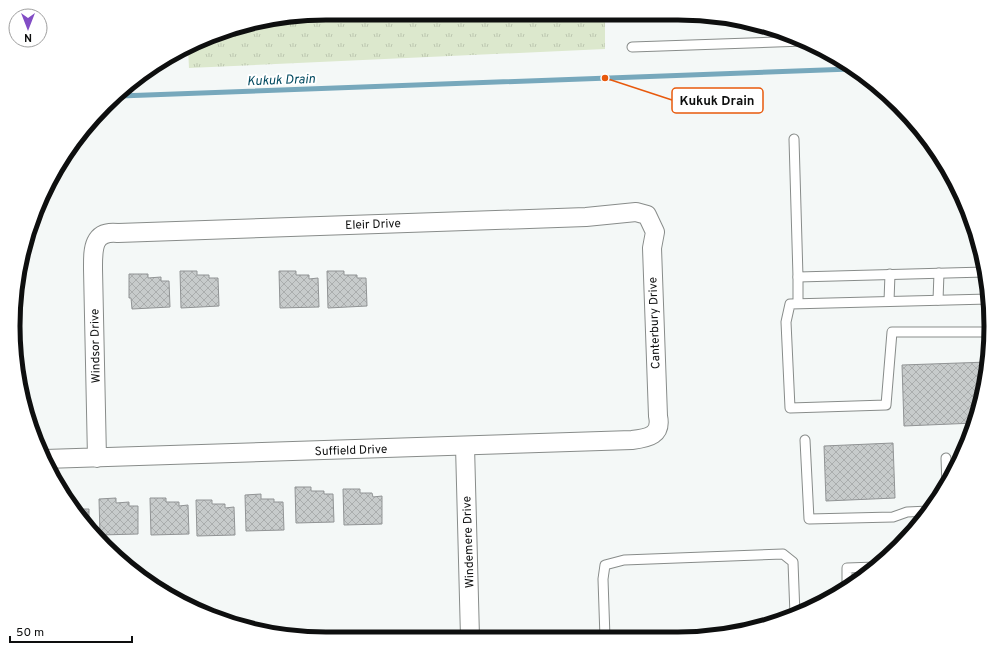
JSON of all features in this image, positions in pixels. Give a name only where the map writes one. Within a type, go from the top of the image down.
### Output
[{"type":"street","name":"Eleir Drive","points":[[100,237],[110,232],[118,233],[586,217],[636,212],[647,215]]},
{"type":"street","name":"Canterbury Drive","points":[[647,215],[655,232],[652,248],[658,416],[660,424],[656,432]]},
{"type":"street","name":"Windsor Drive","points":[[98,458],[93,269],[94,250],[96,241],[100,237]]},
{"type":"street","name":"Suffield Drive","points":[[51,459],[632,440],[641,439],[656,432]]},
{"type":"street","name":"Windemere Drive","points":[[465,446],[470,632]]},
{"type":"lane","points":[[632,47],[793,42]]},
{"type":"lane","points":[[794,139],[798,303]]},
{"type":"lane","points":[[798,277],[979,272]]},
{"type":"lane","points":[[938,300],[939,273]]},
{"type":"lane","points":[[889,301],[890,274]]},
{"type":"lane","points":[[982,298],[790,304],[786,322],[790,408],[886,405],[892,332],[984,332]]},
{"type":"lane","points":[[806,440],[810,519],[893,517],[907,512],[921,511]]},
{"type":"lane","points":[[946,458],[947,472]]},
{"type":"lane","points":[[605,632],[603,579],[605,564],[624,560],[783,554],[793,562],[795,609]]},
{"type":"lane","points":[[847,581],[847,568],[866,567]]},
{"type":"green space","points":[[326,20],[605,20],[605,49],[189,68],[188,53],[209,43],[247,30],[286,23]]},
{"type":"building","points":[[180,271],[197,271],[197,275],[209,275],[209,278],[218,278],[219,306],[181,308]]},
{"type":"building","points":[[279,271],[296,271],[296,275],[309,275],[309,279],[318,278],[319,307],[280,308]]},
{"type":"building","points":[[327,271],[344,271],[344,275],[357,275],[357,278],[366,278],[367,306],[328,308]]},
{"type":"building","points":[[129,274],[148,274],[148,278],[161,277],[161,281],[169,281],[170,307],[132,309],[131,298],[129,298]]},
{"type":"building","points":[[981,362],[974,405],[968,423],[904,426],[902,365]]},
{"type":"building","points":[[893,443],[895,498],[826,501],[824,446]]},
{"type":"building","points":[[295,487],[311,487],[311,491],[324,491],[324,494],[333,494],[334,522],[296,523]]},
{"type":"building","points":[[343,489],[360,489],[360,493],[372,493],[373,497],[382,496],[382,524],[344,525]]},
{"type":"building","points":[[261,494],[261,499],[274,499],[274,502],[283,502],[284,530],[246,531],[245,495]]},
{"type":"building","points":[[116,498],[116,503],[129,502],[129,506],[138,506],[138,534],[103,535],[100,532],[99,499]]},
{"type":"building","points":[[150,498],[166,498],[166,502],[179,502],[179,506],[188,505],[189,534],[151,535]]},
{"type":"building","points":[[196,500],[212,500],[212,504],[225,504],[225,508],[234,507],[235,535],[197,536]]},
{"type":"building","points":[[81,509],[89,509],[89,519]]},
{"type":"waterway","name":"Kukuk Drain","points":[[124,96],[844,69]]},
{"type":"place","name":"Kukuk Drain","points":[[605,78]]}]
